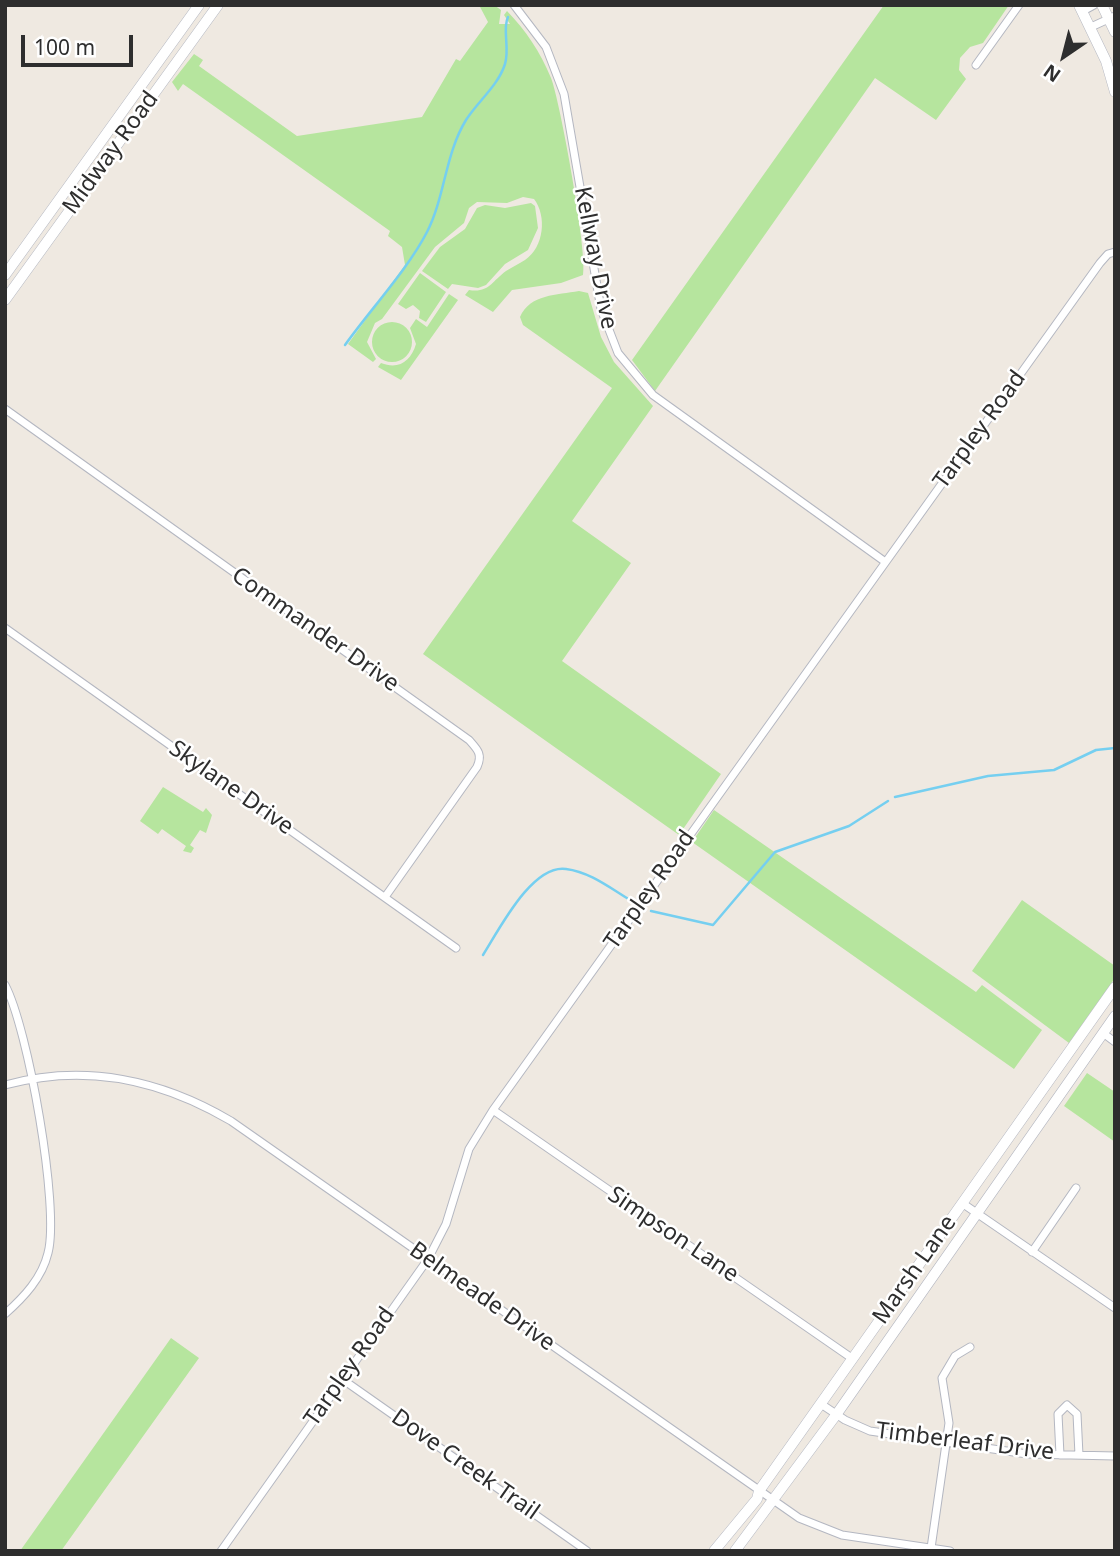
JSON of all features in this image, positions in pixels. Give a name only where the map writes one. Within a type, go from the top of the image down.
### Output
[{"type":"main road","name":"Midway Road","points":[[5,275],[199,5]]},
{"type":"main road","name":"Midway Road","points":[[5,300],[218,5]]},
{"type":"main road","points":[[1102,5],[1112,17],[1115,32]]},
{"type":"main road","points":[[1081,8],[1091,27],[1115,92]]},
{"type":"main road","points":[[179,32],[191,41]]},
{"type":"main road","points":[[85,164],[97,173]]},
{"type":"main road","name":"Marsh Lane","points":[[714,1551],[736,1528],[759,1491],[1115,987]]},
{"type":"main road","name":"Marsh Lane","points":[[735,1551],[836,1415],[1115,1016]]},
{"type":"street","name":"Kellway Drive","points":[[513,5],[547,47],[564,94],[601,309],[611,339],[629,369],[667,407],[884,561]]},
{"type":"street","points":[[976,65],[1019,5]]},
{"type":"street","points":[[1081,8],[1094,5]]},
{"type":"street","points":[[1091,27],[1112,17]]},
{"type":"street","name":"Tarpley Road","points":[[221,1551],[428,1259],[446,1224],[469,1149],[493,1110],[884,561],[1100,264],[1108,254],[1115,252]]},
{"type":"street","name":"Commander Drive","points":[[5,409],[469,740],[479,751],[481,759],[477,766],[385,897]]},
{"type":"street","name":"Skylane Drive","points":[[5,628],[456,948]]},
{"type":"street","points":[[5,985],[17,1014],[31,1079],[50,1197],[52,1233],[39,1275],[5,1314]]},
{"type":"street","points":[[1103,1033],[1115,1042]]},
{"type":"street","name":"Belmeade Drive","points":[[5,1085],[70,1075],[117,1078],[185,1096],[231,1122],[799,1518],[831,1531],[950,1551]]},
{"type":"street","name":"Simpson Lane","points":[[493,1110],[853,1359]]},
{"type":"street","points":[[1032,1252],[1076,1188]]},
{"type":"street","points":[[962,1203],[1115,1308]]},
{"type":"street","points":[[931,1548],[949,1414],[941,1387],[942,1378],[955,1356],[970,1348]]},
{"type":"street","name":"Dove Creek Trail","points":[[342,1379],[587,1551]]},
{"type":"street","name":"Timberleaf Drive","points":[[821,1404],[836,1415],[870,1431],[1027,1454],[1115,1456]]},
{"type":"street","points":[[1060,1455],[1058,1415],[1067,1405],[1077,1414],[1079,1455]]},
{"type":"green space","points":[[479,5],[494,5],[501,10],[499,24],[510,24],[504,15],[507,11],[532,42],[551,78],[572,177],[583,275],[561,283],[512,290],[493,312],[465,295],[469,290],[486,288],[506,271],[525,260],[536,247],[542,231],[541,214],[534,199],[523,197],[507,203],[477,202],[469,208],[464,223],[435,247],[382,319],[375,323],[367,342],[376,359],[373,362],[348,344],[405,265],[402,247],[388,236],[390,231],[183,84],[178,91],[172,82],[194,54],[203,60],[199,66],[297,136],[422,117],[456,59],[460,61],[488,22]]},
{"type":"green space","points":[[884,5],[1009,5],[983,43],[970,47],[960,58],[959,70],[966,79],[936,120],[875,78],[655,391],[632,360]]},
{"type":"green space","points":[[531,203],[535,206],[538,228],[528,250],[505,264],[486,285],[478,288],[452,284],[448,289],[422,271],[440,247],[465,229],[477,208],[485,205],[505,208]]},
{"type":"green space","points":[[420,273],[446,292],[426,322],[419,318],[420,311],[413,305],[406,309],[398,304]]},
{"type":"green space","points":[[579,291],[588,293],[601,337],[614,362],[653,406],[572,521],[631,563],[562,661],[721,774],[679,835],[423,654],[612,388],[523,325],[520,317],[530,304],[537,300]]},
{"type":"green space","points":[[449,294],[458,300],[401,380],[378,367],[381,363],[399,365],[411,355],[416,344],[410,328],[416,319],[427,327]]},
{"type":"green space","points":[[392,322],[400,323],[406,328],[411,334],[411,350],[406,356],[400,361],[392,362],[384,361],[378,356],[373,350],[372,342],[373,334],[378,328],[384,323]]},
{"type":"green space","points":[[163,787],[203,812],[206,808],[212,815],[206,833],[200,830],[190,845],[194,848],[191,853],[183,851],[186,846],[162,829],[158,834],[140,821]]},
{"type":"green space","points":[[714,810],[976,992],[982,985],[1042,1030],[1014,1069],[692,842]]},
{"type":"green space","points":[[1022,900],[1115,966],[1115,978],[1069,1043],[972,971]]},
{"type":"green space","points":[[1087,1073],[1115,1092],[1115,1142],[1064,1106]]},
{"type":"green space","points":[[171,1338],[199,1358],[61,1551],[20,1551]]},
{"type":"waterway","points":[[345,345],[399,275],[427,232],[438,205],[459,133],[502,72],[507,52],[508,17]]},
{"type":"waterway","points":[[895,797],[988,776],[1054,770],[1096,750],[1115,748]]},
{"type":"waterway","points":[[651,911],[713,925],[775,852],[849,826],[888,801]]},
{"type":"waterway","points":[[483,955],[507,915],[529,887],[553,870],[566,869],[583,873],[630,900]]}]
